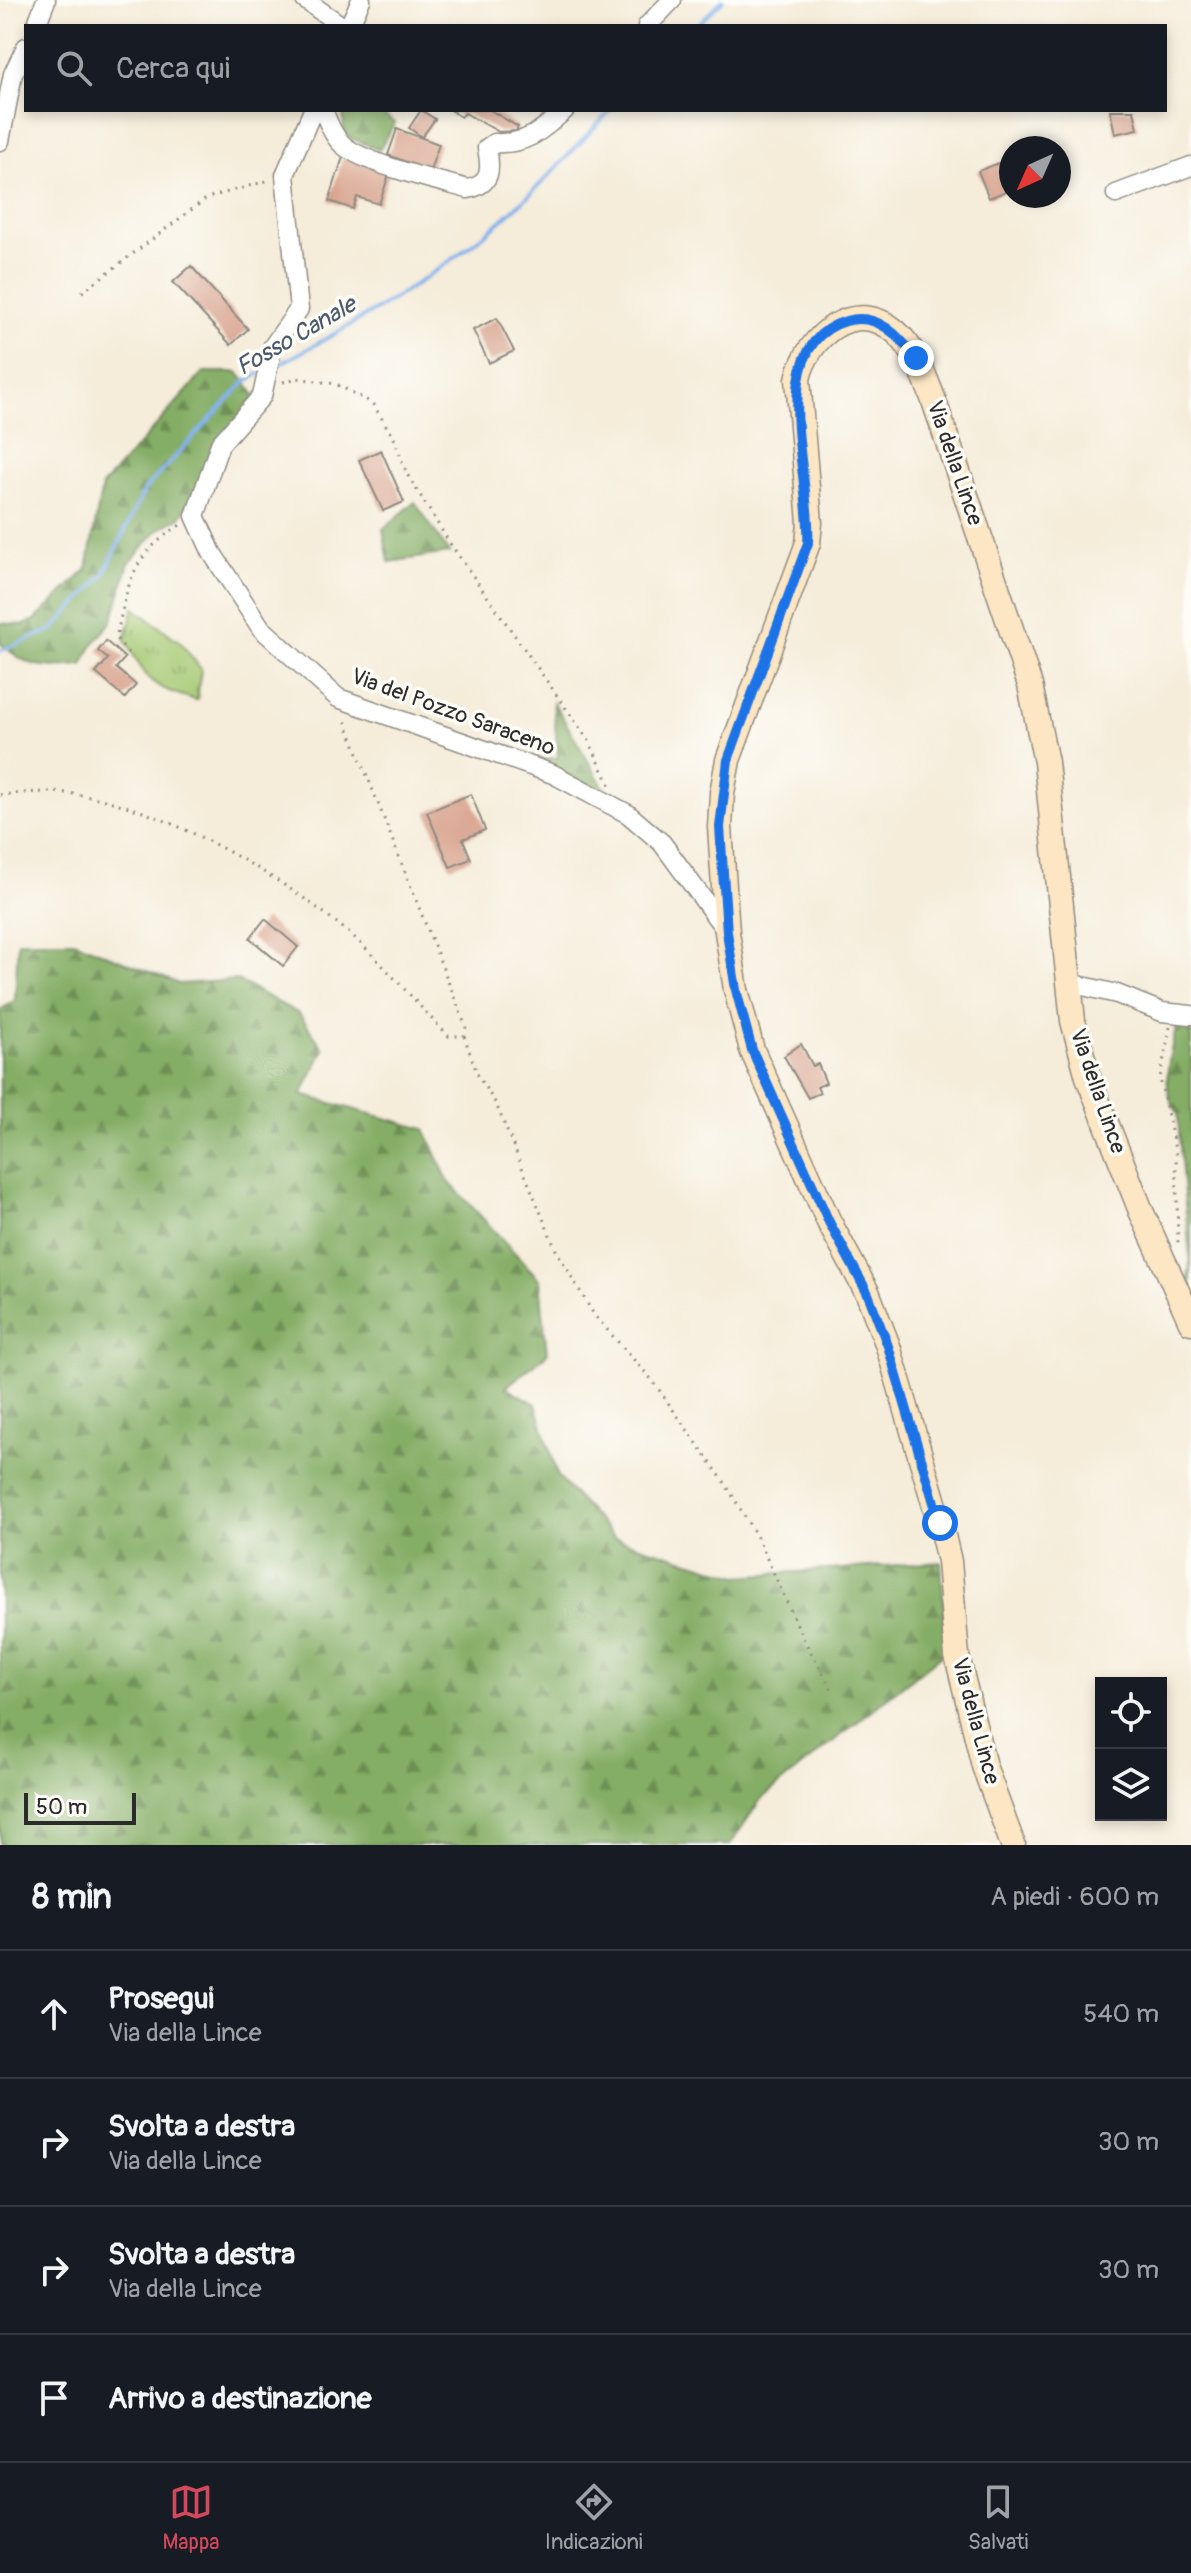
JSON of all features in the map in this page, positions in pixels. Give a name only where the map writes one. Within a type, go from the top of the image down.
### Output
[{"type":"street","points":[[37,24],[46,0]]},
{"type":"street","points":[[305,0],[339,24]]},
{"type":"street","points":[[350,24],[361,0]]},
{"type":"street","points":[[649,24],[672,0]]},
{"type":"street","points":[[0,141],[13,74],[24,51]]},
{"type":"street","points":[[195,516],[220,444],[262,396],[273,346],[299,309],[285,175],[314,112]]},
{"type":"street","points":[[324,112],[332,133],[344,146],[373,160],[468,189],[481,186],[488,179],[487,148],[494,143],[511,144],[533,138],[563,112]]},
{"type":"street","points":[[1116,194],[1191,166]]},
{"type":"street","name":"Via della Lince","points":[[1013,1845],[984,1766],[957,1656],[949,1561],[888,1346],[868,1294],[829,1222],[752,1050],[736,990],[727,932],[720,827],[728,760],[808,543],[810,523],[798,379],[802,359],[823,333],[855,319],[882,324],[896,332],[916,358],[933,398],[1030,685],[1046,762],[1073,1021],[1088,1077],[1141,1211],[1191,1322]]},
{"type":"street","name":"Via del Pozzo Saraceno","points":[[195,516],[212,553],[261,628],[338,698],[553,774],[628,814],[662,843],[727,932]]},
{"type":"street","points":[[1070,983],[1184,1015]]},
{"type":"path","points":[[82,292],[136,249],[163,235],[207,198],[285,175]]},
{"type":"path","points":[[264,388],[297,378],[336,384],[372,403],[394,438],[407,474],[449,542],[589,741],[628,814]]},
{"type":"path","points":[[128,653],[116,638],[139,558],[160,538],[195,516]]},
{"type":"path","points":[[338,698],[365,773],[440,955],[466,1027],[464,1036],[478,1076],[496,1104],[556,1250],[594,1315],[652,1380],[725,1483],[757,1537],[805,1642],[834,1693]]},
{"type":"path","points":[[0,795],[30,792],[74,794],[151,816],[219,845],[296,893],[355,939],[448,1036],[464,1036]]},
{"type":"path","points":[[1179,1255],[1176,1154],[1171,1122],[1162,1102],[1160,1078],[1166,1035],[1184,1015]]},
{"type":"green space","points":[[343,112],[379,112],[395,123],[379,150],[344,135]]},
{"type":"green space","points":[[204,372],[238,372],[255,395],[180,517],[157,531],[129,563],[112,621],[92,646],[83,665],[38,665],[20,658],[0,643],[0,623],[24,625],[35,620],[87,569],[102,486]]},
{"type":"green space","points":[[415,502],[449,553],[389,562],[383,529]]},
{"type":"green space","points":[[134,608],[180,642],[201,669],[197,700],[169,691],[146,675],[125,640]]},
{"type":"green space","points":[[553,701],[608,795],[533,758],[558,758]]},
{"type":"green space","points":[[18,941],[74,941],[179,984],[237,980],[299,1014],[324,1049],[302,1095],[425,1129],[448,1181],[540,1280],[547,1354],[506,1387],[536,1404],[558,1477],[614,1538],[738,1576],[941,1562],[946,1651],[761,1799],[730,1845],[0,1845],[0,1010],[15,1000]]},
{"type":"green space","points":[[1177,1025],[1191,1032],[1191,1306],[1186,1292],[1190,1258],[1178,1113],[1167,1082]]},
{"type":"building","points":[[420,112],[435,119],[422,137],[409,128]]},
{"type":"building","points":[[453,112],[493,112],[518,127],[516,131],[499,132],[465,113],[461,117]]},
{"type":"building","points":[[1110,112],[1134,112],[1138,129],[1115,134]]},
{"type":"building","points":[[397,129],[439,144],[430,171],[388,155]]},
{"type":"building","points":[[343,157],[390,172],[379,204],[357,197],[353,209],[329,201]]},
{"type":"building","points":[[999,163],[999,194],[989,198],[978,171]]},
{"type":"building","points":[[191,266],[248,329],[231,345],[173,282]]},
{"type":"building","points":[[497,318],[514,351],[489,363],[473,330]]},
{"type":"building","points":[[381,450],[404,502],[383,511],[359,460]]},
{"type":"building","points":[[106,641],[125,658],[116,668],[136,685],[125,698],[96,673],[108,659],[98,651]]},
{"type":"building","points":[[471,794],[485,830],[463,839],[471,859],[450,867],[427,812]]},
{"type":"building","points":[[265,919],[298,947],[283,966],[250,938]]},
{"type":"building","points":[[801,1044],[813,1066],[818,1064],[826,1083],[817,1087],[820,1093],[808,1098],[784,1056]]},
{"type":"waterway","name":"Fosso Canale","points":[[698,24],[723,0]]},
{"type":"waterway","name":"Fosso Canale","points":[[274,367],[339,332],[466,249],[533,191],[609,112]]},
{"type":"waterway","name":"Fosso Canale","points":[[0,651],[52,630],[103,576],[145,489],[246,381],[259,374]]},
{"type":"route","points":[[916,358],[896,332],[882,324],[855,319],[823,333],[802,359],[797,404],[810,523],[808,543],[728,760],[720,827],[727,932],[736,990],[752,1050],[829,1222],[868,1294],[888,1346],[940,1523]]}]
